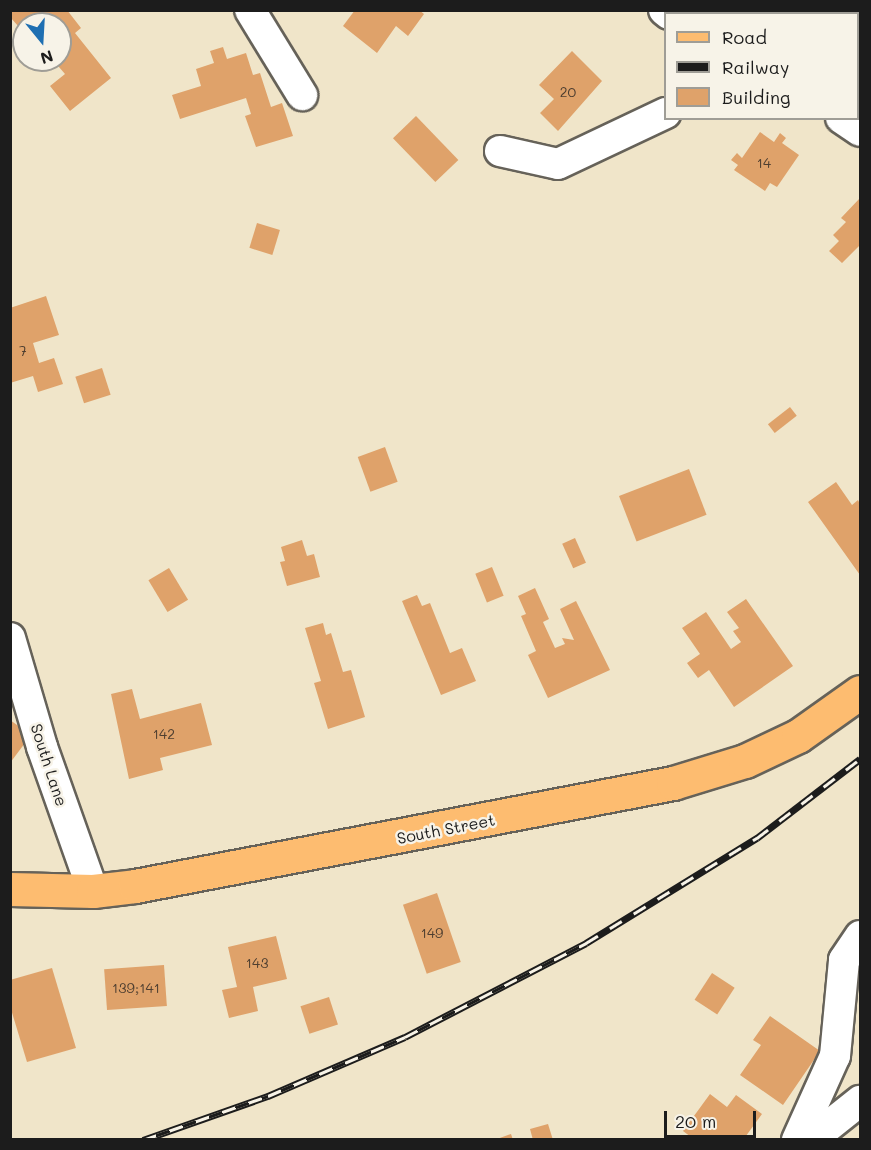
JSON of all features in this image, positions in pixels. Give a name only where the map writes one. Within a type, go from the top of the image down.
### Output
[{"type":"main road","name":"South Street","points":[[10,889],[93,891],[332,851],[673,783],[745,761],[798,736],[861,692]]},
{"type":"street","points":[[250,10],[302,95]]},
{"type":"street","points":[[500,151],[558,164],[664,114]]},
{"type":"street","points":[[844,120],[861,131]]},
{"type":"street","name":"South Lane","points":[[10,638],[42,747],[93,891]]},
{"type":"street","points":[[797,1140],[835,1056],[855,956]]},
{"type":"street","points":[[811,1140],[861,1101]]},
{"type":"building","points":[[12,10],[67,10],[69,12],[12,12],[12,19],[10,17]]},
{"type":"building","points":[[355,10],[419,10],[424,14],[408,36],[396,26],[377,53],[343,26]]},
{"type":"building","points":[[72,16],[81,28],[75,33],[111,78],[70,111],[50,86],[65,74],[63,72],[72,72]]},
{"type":"building","points":[[223,47],[227,59],[246,53],[253,75],[260,73],[271,107],[282,103],[293,136],[256,147],[245,116],[251,114],[246,98],[180,119],[172,95],[201,86],[196,69],[214,63],[210,51]]},
{"type":"building","points":[[572,51],[602,81],[558,131],[540,113],[554,99],[539,85]]},
{"type":"building","points":[[416,116],[458,160],[435,182],[393,138]]},
{"type":"building","points":[[760,132],[774,142],[780,133],[786,138],[782,143],[799,155],[777,187],[770,183],[765,191],[734,170],[738,165],[731,160],[737,153],[742,158]]},
{"type":"building","points":[[860,198],[860,245],[842,263],[829,251],[839,241],[833,235],[846,222],[841,218]]},
{"type":"building","points":[[257,223],[280,230],[272,255],[249,248]]},
{"type":"building","points":[[46,296],[59,335],[33,343],[39,363],[54,358],[63,384],[38,392],[33,376],[10,383],[10,308]]},
{"type":"building","points":[[102,368],[111,395],[84,403],[75,377]]},
{"type":"building","points":[[790,407],[797,416],[775,433],[768,424]]},
{"type":"building","points":[[385,447],[398,482],[370,492],[358,457]]},
{"type":"building","points":[[689,469],[707,515],[637,542],[619,496]]},
{"type":"building","points":[[836,482],[852,505],[858,500],[860,504],[860,575],[808,502]]},
{"type":"building","points":[[575,538],[586,563],[573,568],[562,544]]},
{"type":"building","points":[[302,540],[307,556],[314,554],[320,577],[287,586],[280,562],[285,561],[281,547]]},
{"type":"building","points":[[492,567],[504,596],[487,602],[475,574]]},
{"type":"building","points":[[169,568],[188,600],[167,612],[148,580]]},
{"type":"building","points":[[535,588],[549,619],[543,622],[555,648],[565,644],[562,638],[574,640],[560,609],[576,601],[610,670],[548,698],[528,655],[536,651],[521,616],[526,614],[518,596]]},
{"type":"building","points":[[417,595],[422,606],[430,603],[450,653],[462,648],[476,681],[441,695],[402,601]]},
{"type":"building","points":[[746,599],[793,666],[734,707],[709,670],[698,678],[687,663],[700,654],[682,628],[706,612],[731,649],[741,642],[733,631],[739,628],[727,612]]},
{"type":"building","points":[[323,623],[326,635],[331,633],[343,672],[351,670],[365,717],[328,729],[314,683],[321,681],[305,628]]},
{"type":"building","points":[[132,689],[140,719],[201,703],[212,745],[160,758],[163,770],[129,779],[111,694]]},
{"type":"building","points":[[10,720],[31,735],[10,763]]},
{"type":"building","points":[[437,893],[461,962],[427,974],[403,905]]},
{"type":"building","points":[[276,936],[287,979],[253,987],[258,1011],[229,1018],[222,990],[237,987],[228,947]]},
{"type":"building","points":[[164,965],[167,1006],[107,1010],[104,969]]},
{"type":"building","points":[[52,968],[76,1048],[27,1062],[10,1006],[10,980]]},
{"type":"building","points":[[712,973],[735,988],[717,1015],[695,1000]]},
{"type":"building","points":[[329,997],[338,1025],[309,1034],[300,1006]]},
{"type":"building","points":[[770,1016],[820,1051],[783,1105],[740,1075],[761,1045],[753,1040]]},
{"type":"building","points":[[710,1094],[727,1107],[736,1095],[762,1114],[743,1140],[695,1140],[683,1131]]},
{"type":"building","points":[[548,1124],[553,1140],[533,1140],[530,1129]]},
{"type":"building","points":[[511,1134],[513,1140],[497,1140],[497,1139]]},
{"type":"railway","points":[[143,1140],[268,1096],[405,1037],[586,943],[757,838],[860,759]]}]
